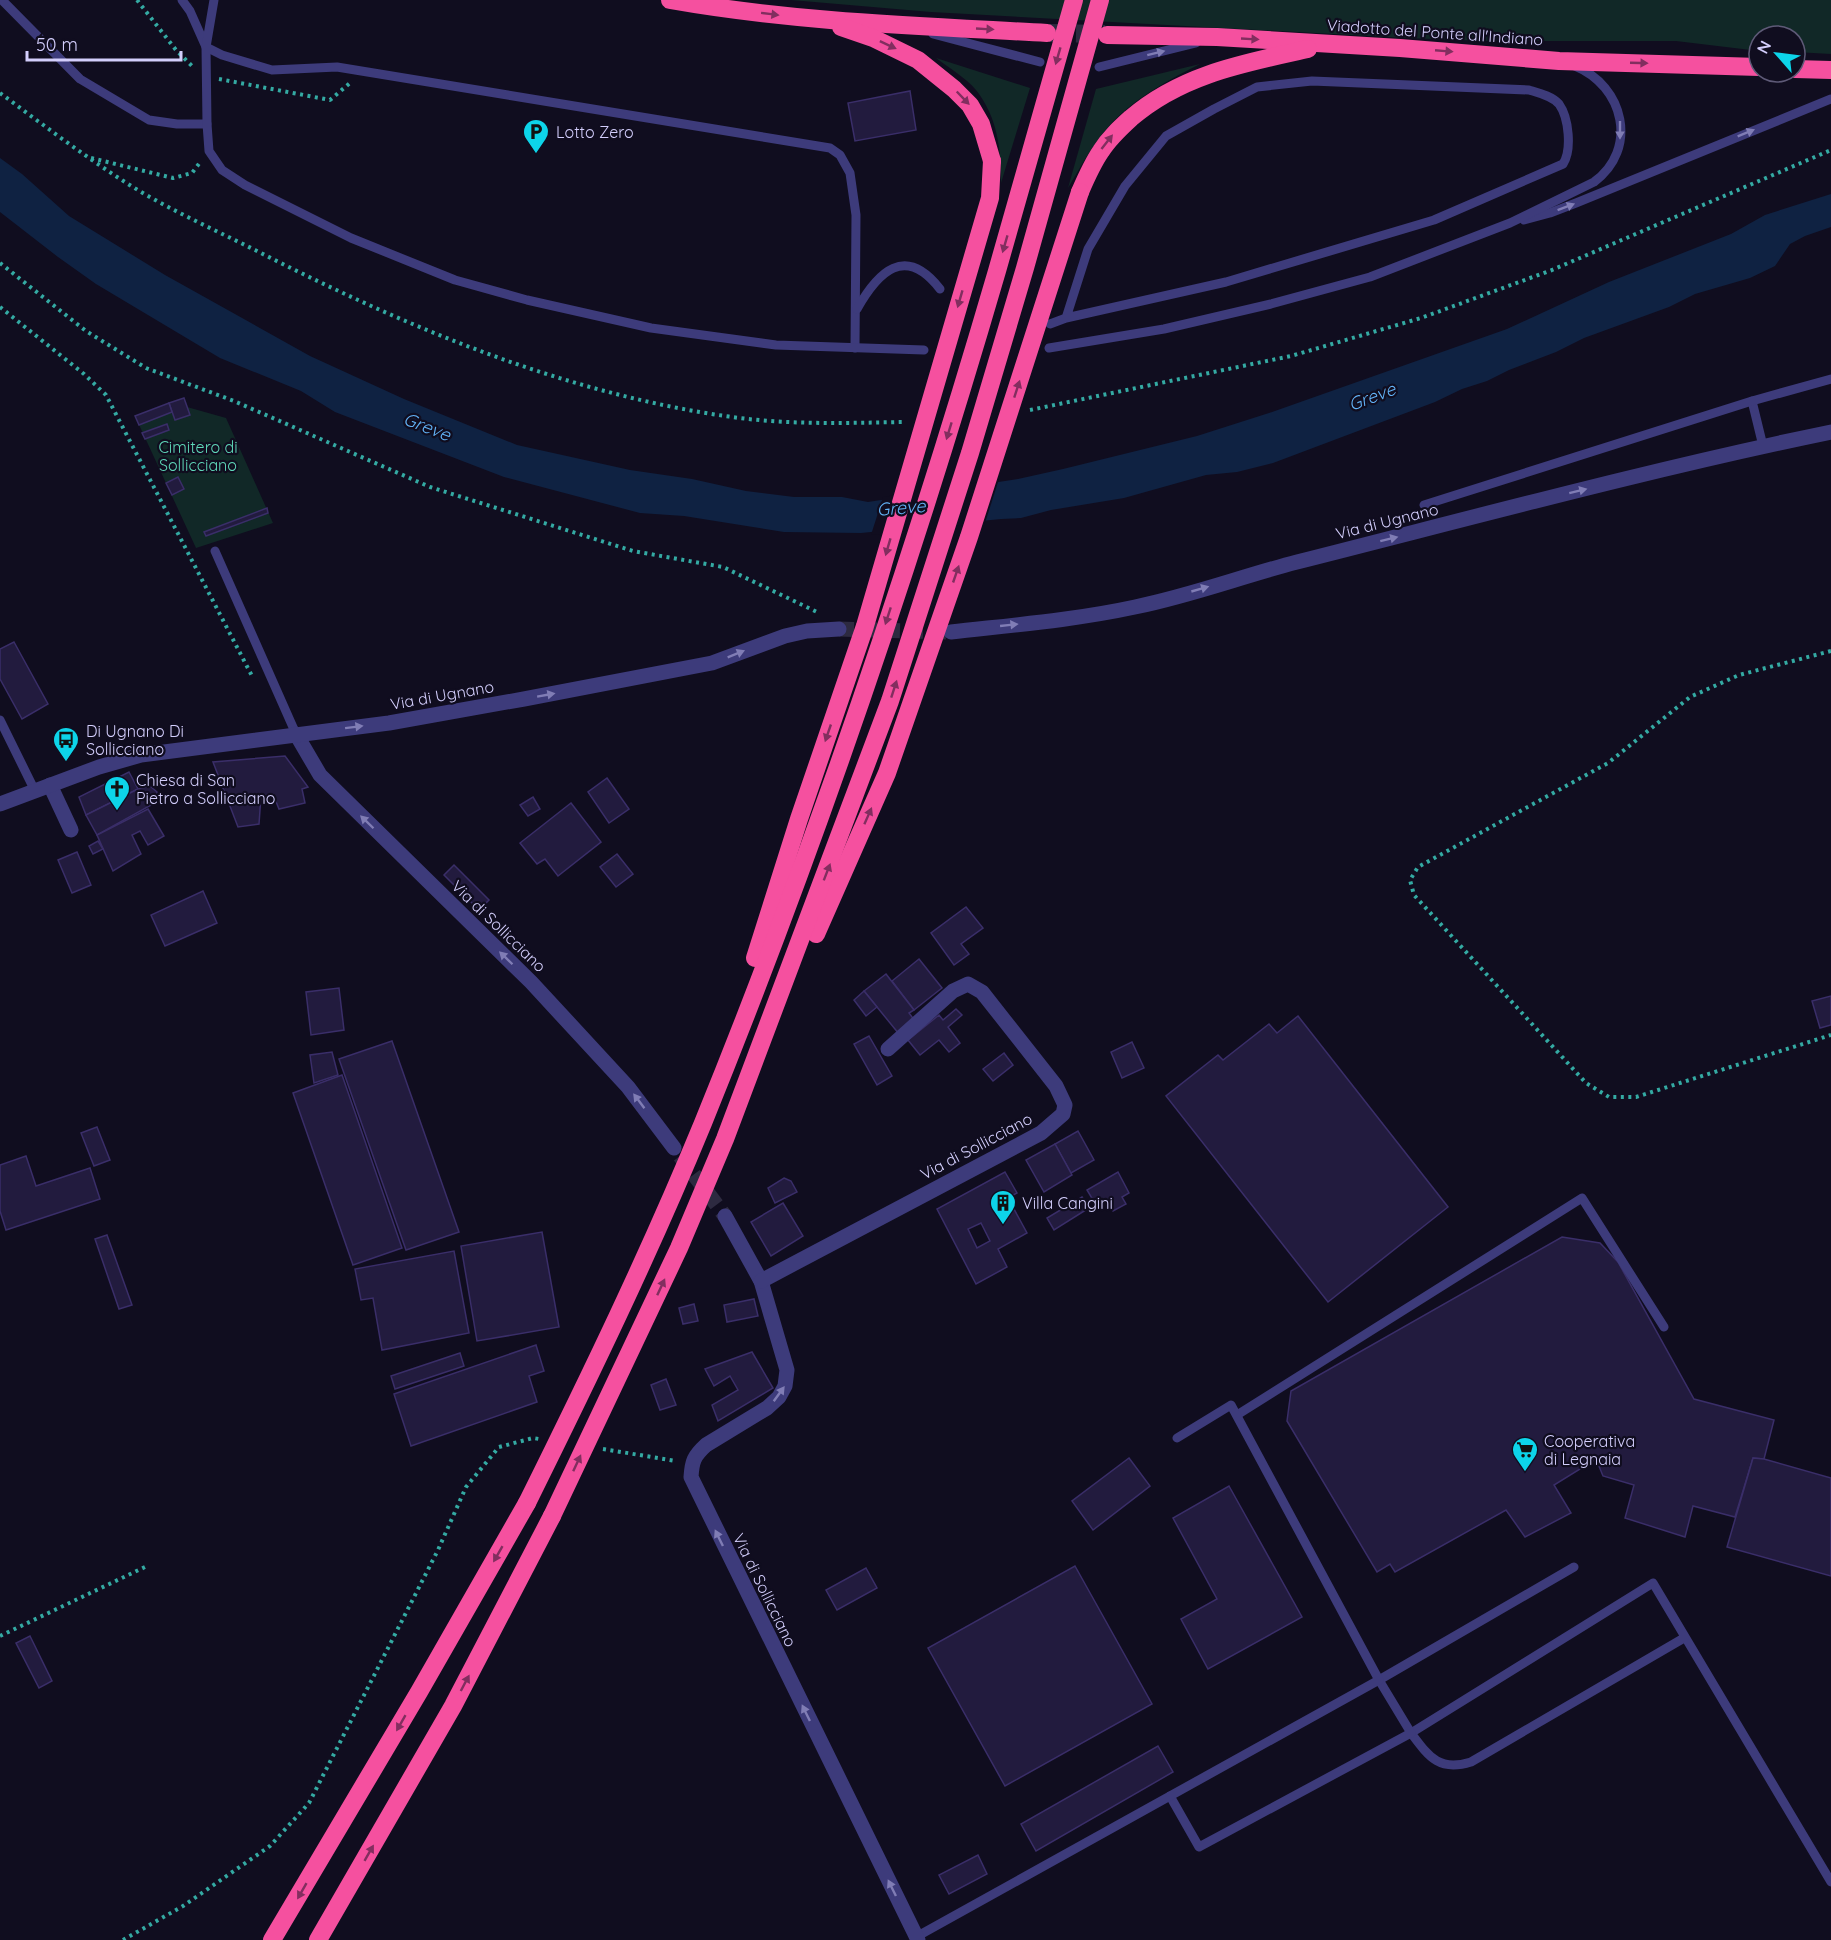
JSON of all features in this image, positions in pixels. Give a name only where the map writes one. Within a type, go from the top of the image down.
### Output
[{"type":"highway","points":[[670,0],[816,19],[1047,33]]},
{"type":"highway","points":[[272,1940],[419,1692],[527,1503],[594,1368],[701,1127],[750,1005],[865,686],[942,453],[994,283],[1074,0]]},
{"type":"highway","points":[[725,1138],[890,701],[973,442],[1025,268],[1100,0]]},
{"type":"highway","points":[[701,1127],[799,819],[865,626],[990,198],[992,161],[981,124],[970,105],[918,60],[873,38],[816,19]]},
{"type":"highway","name":"Viadotto del Ponte all'Indiano","points":[[1107,34],[1217,37],[1441,50],[1559,61],[1747,68]]},
{"type":"highway","points":[[318,1940],[453,1706],[552,1516],[679,1248],[725,1138],[887,773],[969,537],[1080,192],[1101,150],[1112,136],[1136,114],[1172,88],[1209,73],[1244,63],[1330,44]]},
{"type":"highway","points":[[1807,69],[1831,70]]},
{"type":"street","name":"Via di Ugnano","points":[[951,632],[1074,618],[1134,608],[1293,563],[1763,446],[1831,432]]},
{"type":"street","name":"Via di Ugnano","points":[[0,804],[99,767],[141,755],[389,723],[662,674],[719,662],[785,636],[807,631],[839,629]]},
{"type":"street","name":"Via di Sollicciano","points":[[296,734],[320,776],[531,982],[628,1087],[674,1148]]},
{"type":"street","points":[[50,785],[71,830]]},
{"type":"street","name":"Via di Sollicciano","points":[[761,1281],[1041,1133],[1063,1114],[1065,1105],[1056,1086],[982,992],[968,984],[953,991],[888,1049]]},
{"type":"street","points":[[691,1464],[694,1457],[706,1445],[767,1408],[785,1386],[787,1370],[761,1281],[725,1216]]},
{"type":"street","name":"Via di Sollicciano","points":[[691,1464],[691,1477],[696,1490],[917,1939]]},
{"type":"lane","points":[[2,0],[80,79],[149,120],[177,124],[207,124]]},
{"type":"lane","points":[[182,0],[190,11],[206,47],[222,55],[272,70],[337,67],[830,148],[840,155],[850,172],[856,215],[855,348]]},
{"type":"lane","points":[[214,0],[206,47],[209,151],[222,170],[245,185],[351,238],[455,280],[527,300],[651,328],[776,345],[924,350]]},
{"type":"lane","points":[[898,24],[1040,62]]},
{"type":"lane","points":[[1099,67],[1217,37]]},
{"type":"lane","points":[[1049,348],[1164,329],[1271,304],[1370,276],[1510,223],[1594,182],[1611,165],[1619,148],[1622,134],[1618,110],[1610,94],[1589,73],[1559,61]]},
{"type":"lane","points":[[1050,324],[1066,318],[1226,282],[1441,218],[1563,164],[1568,157],[1570,144],[1564,115],[1559,105],[1552,99],[1529,90],[1312,81],[1257,87],[1166,136],[1125,186],[1088,249],[1066,318]]},
{"type":"lane","points":[[1510,223],[1550,213],[1831,99]]},
{"type":"lane","points":[[856,311],[879,277],[887,270],[897,266],[918,269],[933,280],[940,289]]},
{"type":"lane","points":[[1424,505],[1752,401],[1831,379]]},
{"type":"lane","points":[[1752,401],[1763,446]]},
{"type":"lane","points":[[215,551],[296,734]]},
{"type":"lane","points":[[0,720],[35,791]]},
{"type":"lane","points":[[1237,1415],[1582,1198],[1664,1327]]},
{"type":"lane","points":[[1176,1438],[1232,1405],[1379,1680],[1411,1733],[1426,1753],[1438,1762],[1456,1766],[1471,1762],[1684,1638]]},
{"type":"lane","points":[[917,1939],[1379,1680],[1574,1567]]},
{"type":"lane","points":[[1170,1796],[1199,1847],[1411,1733],[1653,1583],[1831,1882]]},
{"type":"path","points":[[0,93],[87,157],[131,186],[312,280],[471,347],[607,392],[673,408],[781,423],[904,422]]},
{"type":"path","points":[[1026,411],[1292,356],[1421,318],[1552,270],[1831,150]]},
{"type":"path","points":[[87,157],[173,178],[192,173],[209,151]]},
{"type":"path","points":[[0,263],[86,331],[146,368],[234,401],[430,487],[633,551],[723,567],[817,612],[839,629]]},
{"type":"path","points":[[0,307],[84,374],[106,395],[257,685]]},
{"type":"path","points":[[1831,651],[1739,675],[1690,697],[1608,763],[1418,867],[1410,880],[1414,895],[1586,1083],[1609,1097],[1636,1097],[1831,1035]]},
{"type":"path","points":[[123,1940],[183,1906],[270,1846],[309,1803],[438,1550],[466,1487],[500,1447],[533,1438],[545,1440]]},
{"type":"path","points":[[601,1449],[691,1464]]},
{"type":"path","points":[[0,1636],[145,1567]]},
{"type":"green space","points":[[791,0],[1831,0],[1831,54],[1807,53],[1807,24],[1747,24],[1747,50],[1676,41],[1487,41],[1406,38],[931,12]]},
{"type":"green space","points":[[936,58],[1030,88],[1001,183],[999,146],[989,112],[976,90]]},
{"type":"green space","points":[[1200,64],[1157,87],[1119,116],[1093,147],[1068,188],[1096,89]]},
{"type":"green space","name":"Cimitero di Sollicciano","points":[[184,398],[187,407],[226,418],[273,523],[196,548],[135,416]]},
{"type":"water","name":"Greve","points":[[0,158],[22,174],[69,216],[165,275],[310,356],[404,399],[517,445],[630,470],[692,479],[746,491],[794,497],[842,497],[868,502],[1018,479],[1197,436],[1269,413],[1507,329],[1609,282],[1731,234],[1765,215],[1831,194],[1831,227],[1790,244],[1775,266],[1750,278],[1695,294],[1669,307],[1584,338],[1556,352],[1435,402],[1273,463],[1237,472],[1206,475],[1124,498],[1051,510],[1021,518],[861,533],[784,532],[684,516],[640,513],[504,477],[335,412],[301,391],[220,358],[96,284],[0,212]]},
{"type":"pier","points":[[999,479],[985,523],[871,535],[883,497]]},
{"type":"building","points":[[910,91],[916,130],[855,141],[848,103]]},
{"type":"building","points":[[184,398],[190,415],[175,420],[169,403]]},
{"type":"building","points":[[169,403],[172,412],[139,425],[135,416]]},
{"type":"building","points":[[167,424],[169,430],[145,439],[142,433]]},
{"type":"building","points":[[178,477],[184,489],[172,495],[166,483]]},
{"type":"building","points":[[267,508],[268,513],[206,536],[204,532]]},
{"type":"building","points":[[14,642],[48,704],[22,719],[0,679],[0,649]]},
{"type":"building","points":[[285,756],[308,787],[302,789],[305,803],[279,809],[273,794],[261,796],[259,824],[238,827],[213,762]]},
{"type":"building","points":[[129,772],[138,789],[86,815],[79,797]]},
{"type":"building","points":[[607,778],[629,809],[609,823],[588,792]]},
{"type":"building","name":"Chiesa di San Pietro a Sollicciano","points":[[150,786],[157,792],[153,804],[97,835],[86,815],[138,789]]},
{"type":"building","points":[[533,797],[540,809],[528,816],[520,805]]},
{"type":"building","points":[[571,803],[601,842],[558,876],[545,859],[537,864],[520,843]]},
{"type":"building","points":[[148,809],[164,836],[148,845],[140,831],[132,835],[141,854],[113,871],[97,835]]},
{"type":"building","points":[[98,841],[103,849],[93,854],[89,846]]},
{"type":"building","points":[[77,852],[91,885],[72,893],[58,860]]},
{"type":"building","points":[[617,854],[633,874],[616,887],[600,867]]},
{"type":"building","points":[[454,865],[489,900],[479,910],[444,875]]},
{"type":"building","points":[[203,891],[217,923],[165,946],[151,915]]},
{"type":"building","points":[[966,907],[983,928],[961,944],[969,954],[954,965],[931,933]]},
{"type":"building","points":[[919,959],[942,988],[914,1010],[892,981]]},
{"type":"building","points":[[886,974],[914,1010],[909,1013],[915,1021],[899,1034],[864,991]]},
{"type":"building","points":[[339,988],[344,1030],[311,1035],[306,992]]},
{"type":"building","points":[[864,991],[877,1007],[866,1016],[854,1000]]},
{"type":"building","points":[[1831,996],[1831,1025],[1820,1028],[1812,1001]]},
{"type":"building","points":[[956,1009],[962,1015],[948,1027],[960,1043],[949,1052],[939,1040],[920,1055],[908,1040],[939,1015],[943,1020]]},
{"type":"building","points":[[1298,1016],[1448,1207],[1328,1302],[1166,1096],[1218,1055],[1223,1060],[1269,1024],[1277,1033]]},
{"type":"building","points":[[869,1036],[892,1076],[877,1085],[854,1044]]},
{"type":"building","points":[[392,1041],[459,1232],[406,1250],[339,1059]]},
{"type":"building","points":[[1132,1042],[1144,1068],[1122,1078],[1111,1052]]},
{"type":"building","points":[[332,1052],[338,1075],[314,1083],[310,1055]]},
{"type":"building","points":[[1004,1053],[1013,1065],[993,1081],[983,1069]]},
{"type":"building","points":[[342,1075],[402,1248],[353,1265],[293,1093]]},
{"type":"building","points":[[97,1127],[110,1160],[94,1166],[81,1133]]},
{"type":"building","points":[[1078,1131],[1094,1160],[1071,1173],[1055,1144]]},
{"type":"building","points":[[1055,1144],[1072,1175],[1044,1192],[1026,1160]]},
{"type":"building","points":[[26,1156],[36,1186],[90,1168],[100,1199],[6,1230],[0,1211],[0,1165]]},
{"type":"building","name":"Villa Cangini","points":[[1005,1172],[1017,1193],[1008,1198],[1027,1233],[998,1249],[1007,1267],[976,1284],[937,1209]],"holes":[[[981,1223],[990,1241],[977,1248],[968,1229]]]},
{"type":"building","points":[[1118,1172],[1129,1193],[1122,1197],[1126,1204],[1113,1211],[1107,1199],[1096,1205],[1087,1190]]},
{"type":"building","points":[[784,1178],[791,1181],[797,1192],[775,1203],[768,1188]]},
{"type":"building","points":[[1082,1197],[1089,1208],[1054,1230],[1047,1218]]},
{"type":"building","points":[[783,1203],[803,1236],[771,1256],[751,1222]]},
{"type":"building","points":[[542,1232],[559,1327],[477,1341],[461,1246]]},
{"type":"building","points":[[107,1235],[132,1305],[119,1309],[95,1239]]},
{"type":"building","points":[[1562,1237],[1600,1243],[1618,1262],[1694,1399],[1774,1420],[1764,1459],[1753,1458],[1735,1517],[1693,1506],[1685,1537],[1625,1518],[1634,1485],[1603,1476],[1596,1459],[1554,1485],[1571,1513],[1525,1537],[1506,1510],[1395,1572],[1390,1564],[1377,1572],[1287,1421],[1291,1391]]},
{"type":"building","points":[[454,1251],[469,1333],[382,1350],[373,1298],[361,1300],[355,1269]]},
{"type":"building","points":[[754,1299],[758,1316],[727,1322],[724,1305]]},
{"type":"building","points":[[694,1304],[698,1321],[683,1324],[679,1308]]},
{"type":"building","points":[[536,1345],[544,1371],[529,1376],[537,1402],[411,1446],[394,1394]]},
{"type":"building","points":[[752,1352],[773,1388],[718,1421],[712,1405],[738,1390],[730,1376],[714,1386],[705,1369]]},
{"type":"building","points":[[460,1353],[464,1366],[395,1389],[391,1376]]},
{"type":"building","points":[[666,1379],[676,1405],[660,1410],[651,1385]]},
{"type":"building","points":[[1129,1458],[1150,1486],[1093,1530],[1072,1501]]},
{"type":"building","points":[[1753,1458],[1831,1478],[1831,1576],[1727,1547]]},
{"type":"building","points":[[1229,1486],[1302,1617],[1208,1669],[1181,1619],[1217,1599],[1173,1518]]},
{"type":"building","points":[[1075,1566],[1152,1704],[1005,1786],[928,1648]]},
{"type":"building","points":[[866,1568],[877,1588],[837,1610],[826,1590]]},
{"type":"building","points":[[30,1636],[52,1681],[39,1688],[16,1643]]},
{"type":"building","points":[[1158,1746],[1173,1772],[1036,1851],[1021,1824]]},
{"type":"building","points":[[978,1855],[987,1874],[949,1894],[939,1875]]},
{"type":"tunnel","points":[[1049,33],[1105,34]]},
{"type":"tunnel","points":[[839,629],[947,632]]},
{"type":"tunnel","points":[[680,1156],[725,1216]]},
{"type":"place","name":"Lotto Zero","points":[[536,155]]},
{"type":"place","name":"Di Ugnano Di Sollicciano","points":[[66,763]]},
{"type":"place","name":"Chiesa di San Pietro a Sollicciano","points":[[117,812]]},
{"type":"place","name":"Villa Cangini","points":[[1003,1226]]},
{"type":"place","name":"Cooperativa di Legnaia","points":[[1525,1473]]}]
